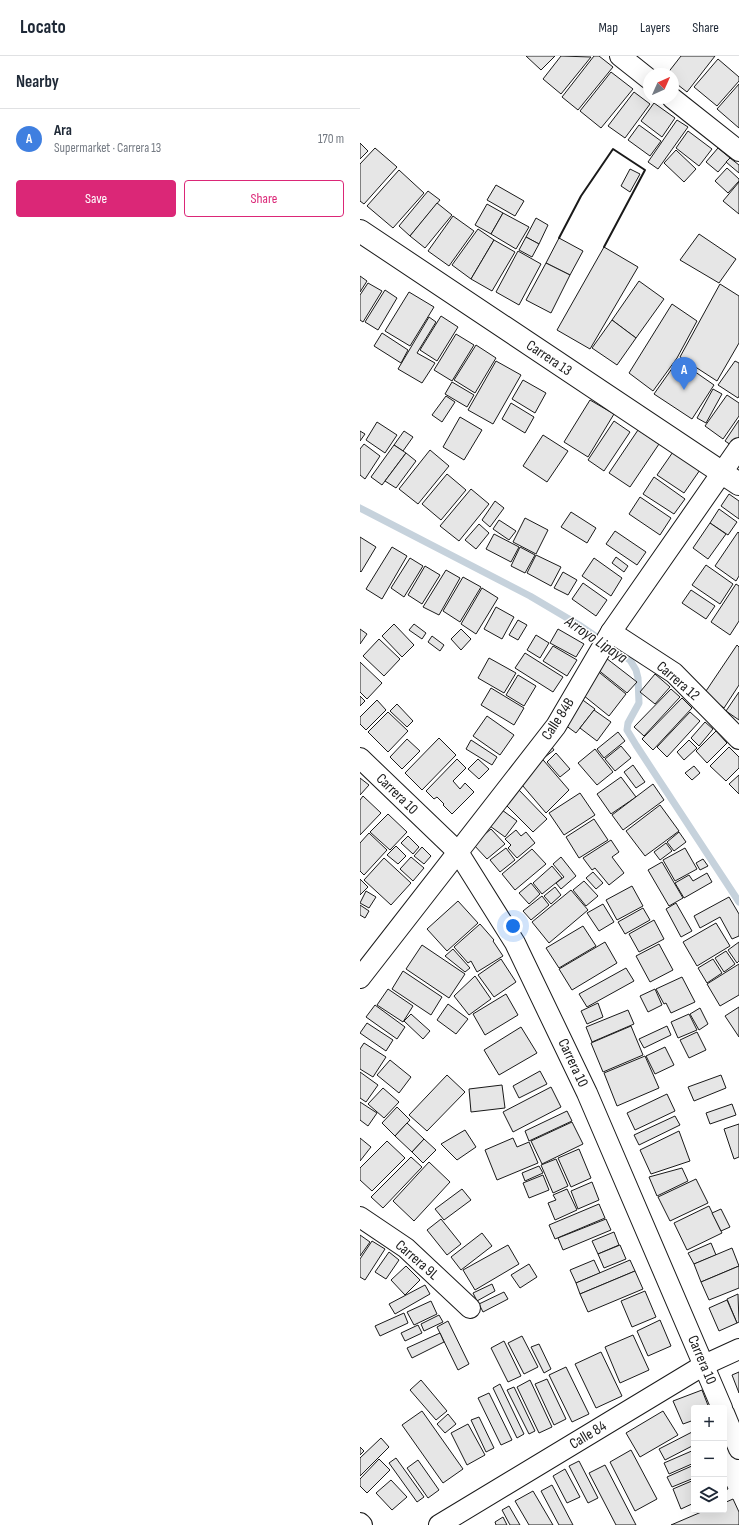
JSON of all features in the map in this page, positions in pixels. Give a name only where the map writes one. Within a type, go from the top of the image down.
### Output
[{"type":"street","points":[[620,56],[643,74]]},
{"type":"street","points":[[679,104],[739,152]]},
{"type":"street","name":"Carrera 13","points":[[360,231],[739,484]]},
{"type":"street","name":"Calle 84B","points":[[360,978],[556,726],[607,639],[739,448]]},
{"type":"street","name":"Carrera 12","points":[[607,639],[674,673],[739,739]]},
{"type":"street","name":"Carrera 10","points":[[360,758],[458,852],[515,942],[587,1092],[721,1405]]},
{"type":"street","name":"Carrera 9L","points":[[360,1217],[406,1248],[470,1308]]},
{"type":"street","name":"Calle 84","points":[[439,1525],[704,1365],[739,1349]]},
{"type":"street","points":[[727,1420],[739,1449]]},
{"type":"building","points":[[526,56],[555,56],[541,70]]},
{"type":"building","points":[[561,56],[591,57],[561,94],[543,79]]},
{"type":"building","points":[[594,56],[599,56],[613,67],[578,110],[562,97]]},
{"type":"building","points":[[681,56],[715,56],[687,92],[679,86],[679,68],[672,68]]},
{"type":"building","points":[[718,59],[739,77],[739,81],[717,106],[694,87]]},
{"type":"building","points":[[611,72],[633,89],[601,128],[580,111]]},
{"type":"building","points":[[739,84],[739,128],[717,109]]},
{"type":"building","points":[[634,92],[643,99],[643,104],[650,104],[625,138],[608,126]]},
{"type":"building","points":[[653,104],[675,118],[662,137],[641,121]]},
{"type":"building","points":[[677,120],[688,127],[658,169],[648,162]]},
{"type":"building","points":[[639,125],[661,141],[650,156],[628,140]]},
{"type":"building","points":[[688,131],[712,149],[699,166],[676,148]]},
{"type":"building","points":[[360,143],[368,151],[360,159]]},
{"type":"building","points":[[375,148],[397,167],[364,204],[360,201],[360,164]]},
{"type":"building","points":[[718,148],[730,158],[718,172],[706,162]]},
{"type":"building","points":[[676,150],[696,169],[684,182],[664,163]]},
{"type":"building","points":[[730,158],[739,165],[739,173],[726,162]]},
{"type":"building","points":[[727,168],[739,179],[739,181],[728,193],[715,181]]},
{"type":"building","points":[[630,169],[640,174],[630,192],[621,186]]},
{"type":"building","points":[[399,170],[424,193],[393,228],[367,206]]},
{"type":"building","points":[[739,182],[739,214],[723,201]]},
{"type":"building","points":[[496,185],[524,201],[515,216],[487,200]]},
{"type":"building","points":[[428,191],[440,200],[410,236],[399,226]]},
{"type":"building","points":[[437,203],[452,215],[425,248],[410,236]]},
{"type":"building","points":[[487,204],[503,213],[491,234],[475,225]]},
{"type":"building","points":[[503,213],[529,227],[516,249],[491,234]]},
{"type":"building","points":[[453,216],[474,231],[449,266],[428,251]]},
{"type":"building","points":[[536,218],[548,225],[539,244],[526,237]]},
{"type":"building","points":[[478,229],[494,240],[471,279],[452,265]]},
{"type":"building","points":[[699,234],[736,259],[719,283],[680,260]]},
{"type":"building","points":[[526,237],[539,244],[532,257],[519,250]]},
{"type":"building","points":[[559,238],[583,251],[570,275],[546,263]]},
{"type":"building","points":[[494,240],[515,252],[492,291],[471,279]]},
{"type":"building","points":[[604,247],[638,267],[590,349],[557,330]]},
{"type":"building","points":[[518,251],[541,264],[519,305],[496,292]]},
{"type":"building","points":[[546,263],[570,275],[551,313],[526,300]]},
{"type":"building","points":[[360,276],[367,281],[360,292]]},
{"type":"building","points":[[639,281],[664,299],[636,338],[612,320]]},
{"type":"building","points":[[368,283],[382,291],[363,322],[360,320],[360,295]]},
{"type":"building","points":[[720,284],[739,296],[739,343],[717,381],[680,357]]},
{"type":"building","points":[[385,290],[397,298],[378,330],[365,322]]},
{"type":"building","points":[[409,292],[434,307],[410,346],[385,331]]},
{"type":"building","points":[[672,304],[697,321],[677,358],[653,391],[629,373]]},
{"type":"building","points":[[441,316],[458,327],[437,361],[420,350]]},
{"type":"building","points":[[429,317],[436,322],[417,353],[435,363],[422,383],[398,369]]},
{"type":"building","points":[[612,320],[636,338],[617,365],[592,348]]},
{"type":"building","points":[[382,333],[408,350],[401,363],[374,346]]},
{"type":"building","points":[[456,334],[474,345],[452,381],[434,370]]},
{"type":"building","points":[[476,345],[496,358],[475,393],[454,380]]},
{"type":"building","points":[[678,360],[714,385],[692,419],[654,394]]},
{"type":"building","points":[[496,361],[521,375],[493,424],[468,410]]},
{"type":"building","points":[[735,361],[739,363],[738,398],[718,385]]},
{"type":"building","points":[[523,380],[546,393],[535,413],[512,399]]},
{"type":"building","points":[[452,382],[474,395],[467,407],[445,394]]},
{"type":"building","points":[[713,389],[722,394],[706,423],[697,418]]},
{"type":"building","points":[[727,395],[739,403],[739,416],[723,439],[705,426]]},
{"type":"building","points":[[446,396],[455,402],[442,422],[432,415]]},
{"type":"building","points":[[590,400],[614,414],[588,457],[564,442]]},
{"type":"building","points":[[511,403],[534,417],[525,433],[502,419]]},
{"type":"building","points":[[460,417],[482,430],[464,460],[443,447]]},
{"type":"building","points":[[739,420],[739,439],[734,447],[725,441]]},
{"type":"building","points":[[614,421],[630,432],[604,471],[588,460]]},
{"type":"building","points":[[377,422],[397,435],[385,453],[366,440]]},
{"type":"building","points":[[638,430],[659,444],[630,487],[609,473]]},
{"type":"building","points":[[360,431],[365,434],[360,441]]},
{"type":"building","points":[[404,431],[413,437],[403,451],[394,445]]},
{"type":"building","points":[[543,435],[568,451],[547,482],[523,466]]},
{"type":"building","points":[[364,444],[380,456],[365,479],[360,475],[360,449]]},
{"type":"building","points":[[394,445],[406,453],[382,485],[371,477]]},
{"type":"building","points":[[675,449],[702,467],[684,493],[657,475]]},
{"type":"building","points":[[430,450],[449,466],[418,504],[399,489]]},
{"type":"building","points":[[406,453],[416,461],[396,488],[385,481]]},
{"type":"building","points":[[447,474],[466,490],[441,520],[422,504]]},
{"type":"building","points":[[654,477],[685,499],[674,514],[643,494]]},
{"type":"building","points":[[471,489],[489,504],[459,541],[440,526]]},
{"type":"building","points":[[729,494],[739,501],[739,519],[721,506]]},
{"type":"building","points":[[640,497],[671,518],[660,535],[629,514]]},
{"type":"building","points":[[495,501],[504,508],[490,527],[482,520]]},
{"type":"building","points":[[719,509],[737,522],[728,535],[710,523]]},
{"type":"building","points":[[571,512],[596,528],[587,543],[561,527]]},
{"type":"building","points":[[525,518],[548,530],[536,554],[513,542]]},
{"type":"building","points":[[499,520],[516,531],[509,540],[493,529]]},
{"type":"building","points":[[710,523],[726,534],[708,559],[693,548]]},
{"type":"building","points":[[479,524],[489,533],[476,549],[465,540]]},
{"type":"building","points":[[615,531],[646,552],[637,565],[606,544]]},
{"type":"building","points":[[738,532],[739,576],[736,581],[715,566]]},
{"type":"building","points":[[494,534],[519,547],[511,562],[486,549]]},
{"type":"building","points":[[360,537],[376,547],[361,572],[360,571]]},
{"type":"building","points":[[392,547],[407,556],[382,599],[366,589]]},
{"type":"building","points":[[520,547],[535,555],[525,573],[511,566]]},
{"type":"building","points":[[536,555],[561,567],[551,586],[527,573]]},
{"type":"building","points":[[616,557],[628,566],[624,572],[612,563]]},
{"type":"building","points":[[410,558],[423,566],[404,597],[391,588]]},
{"type":"building","points":[[594,558],[622,578],[611,596],[582,576]]},
{"type":"building","points":[[706,565],[733,584],[720,604],[692,585]]},
{"type":"building","points":[[425,566],[440,575],[422,604],[408,595]]},
{"type":"building","points":[[446,570],[460,578],[439,615],[423,607]]},
{"type":"building","points":[[563,572],[577,580],[568,595],[554,588]]},
{"type":"building","points":[[463,577],[481,587],[460,622],[443,611]]},
{"type":"building","points":[[583,583],[607,600],[596,616],[572,599]]},
{"type":"building","points":[[736,584],[739,586],[739,621],[730,635],[711,622]]},
{"type":"building","points":[[482,588],[498,598],[476,634],[461,624]]},
{"type":"building","points":[[691,590],[715,606],[706,619],[682,603]]},
{"type":"building","points":[[496,607],[514,617],[502,639],[484,629]]},
{"type":"building","points":[[518,620],[527,625],[518,640],[509,635]]},
{"type":"building","points":[[394,624],[414,645],[402,657],[382,636]]},
{"type":"building","points":[[414,624],[426,633],[422,639],[409,630]]},
{"type":"building","points":[[360,629],[367,634],[360,644]]},
{"type":"building","points":[[461,629],[471,639],[461,650],[451,639]]},
{"type":"building","points":[[558,629],[584,644],[576,657],[550,643]]},
{"type":"building","points":[[536,635],[549,643],[540,658],[527,650]]},
{"type":"building","points":[[432,636],[444,645],[440,651],[428,642]]},
{"type":"building","points":[[379,639],[400,659],[384,676],[363,656]]},
{"type":"building","points":[[737,645],[739,647],[739,685],[724,708],[704,694]]},
{"type":"building","points":[[553,646],[577,660],[567,676],[543,661]]},
{"type":"building","points":[[525,653],[563,677],[553,692],[515,668]]},
{"type":"building","points":[[489,658],[516,673],[504,693],[478,678]]},
{"type":"building","points":[[606,658],[637,682],[627,693],[597,669]]},
{"type":"building","points":[[360,662],[382,683],[367,699],[360,692]]},
{"type":"building","points":[[595,669],[626,694],[609,716],[578,691]]},
{"type":"building","points":[[655,674],[670,687],[655,704],[640,692]]},
{"type":"building","points":[[518,675],[536,686],[524,706],[506,695]]},
{"type":"building","points":[[491,688],[524,708],[514,725],[481,705]]},
{"type":"building","points":[[671,689],[680,697],[644,736],[634,727]]},
{"type":"building","points":[[739,692],[739,720],[726,711]]},
{"type":"building","points":[[360,696],[365,701],[360,706]]},
{"type":"building","points":[[580,698],[595,709],[576,733],[561,722]]},
{"type":"building","points":[[682,698],[692,708],[653,750],[642,739]]},
{"type":"building","points":[[377,700],[386,710],[366,730],[360,724],[360,717]]},
{"type":"building","points":[[397,704],[413,721],[407,727],[390,711]]},
{"type":"building","points":[[594,710],[611,722],[597,741],[580,728]]},
{"type":"building","points":[[388,712],[408,731],[388,752],[368,732]]},
{"type":"building","points":[[690,712],[700,721],[667,757],[657,747]]},
{"type":"building","points":[[487,716],[514,735],[500,755],[473,736]]},
{"type":"building","points":[[705,722],[713,729],[699,746],[691,738]]},
{"type":"building","points":[[716,731],[727,743],[707,763],[696,751]]},
{"type":"building","points":[[618,732],[625,741],[604,758],[597,749]]},
{"type":"building","points":[[439,738],[456,755],[422,790],[405,773]]},
{"type":"building","points":[[407,739],[420,751],[402,769],[390,757]]},
{"type":"building","points":[[471,740],[497,757],[492,765],[466,749]]},
{"type":"building","points":[[689,740],[697,748],[684,760],[677,752]]},
{"type":"building","points":[[548,742],[554,750],[545,757],[539,749]]},
{"type":"building","points":[[621,746],[631,758],[615,771],[605,759]]},
{"type":"building","points":[[729,747],[739,757],[739,768],[726,781],[710,766]]},
{"type":"building","points":[[595,749],[613,772],[597,785],[578,763]]},
{"type":"building","points":[[556,753],[570,769],[560,777],[547,762]]},
{"type":"building","points":[[538,754],[569,790],[546,813],[517,779]]},
{"type":"building","points":[[457,759],[466,768],[453,781],[460,789],[465,783],[474,792],[452,814],[437,797],[434,799],[426,791]]},
{"type":"building","points":[[478,759],[489,769],[479,779],[468,769]]},
{"type":"building","points":[[633,765],[645,782],[636,788],[624,772]]},
{"type":"building","points":[[694,766],[700,773],[692,780],[685,773]]},
{"type":"building","points":[[739,775],[739,794],[729,784]]},
{"type":"building","points":[[621,777],[636,797],[611,814],[597,794]]},
{"type":"building","points":[[360,778],[369,785],[360,795]]},
{"type":"building","points":[[653,784],[664,800],[623,830],[612,815]]},
{"type":"building","points":[[518,789],[547,819],[533,832],[504,803]]},
{"type":"building","points":[[580,793],[595,815],[564,835],[549,813]]},
{"type":"building","points":[[363,796],[381,813],[360,835],[360,800]]},
{"type":"building","points":[[660,805],[679,831],[645,856],[626,831]]},
{"type":"building","points":[[502,810],[517,821],[505,837],[490,826]]},
{"type":"building","points":[[388,814],[407,832],[390,850],[370,832]]},
{"type":"building","points":[[594,819],[608,840],[579,858],[566,837]]},
{"type":"building","points":[[491,829],[505,844],[487,859],[473,844]]},
{"type":"building","points":[[516,830],[521,836],[526,832],[535,843],[517,858],[508,848],[511,845],[505,839]]},
{"type":"building","points":[[679,832],[686,842],[674,851],[667,842]]},
{"type":"building","points":[[369,833],[387,850],[364,875],[360,871],[360,843]]},
{"type":"building","points":[[408,836],[419,847],[413,854],[401,843]]},
{"type":"building","points":[[611,840],[619,852],[612,857],[624,873],[609,885],[595,868],[592,870],[583,858]]},
{"type":"building","points":[[666,843],[672,851],[660,860],[654,852]]},
{"type":"building","points":[[396,846],[406,856],[398,864],[387,855]]},
{"type":"building","points":[[422,847],[431,856],[424,864],[414,856]]},
{"type":"building","points":[[506,848],[515,860],[500,872],[490,860]]},
{"type":"building","points":[[685,848],[697,869],[675,881],[663,860]]},
{"type":"building","points":[[532,849],[546,864],[515,890],[502,874]]},
{"type":"building","points":[[411,857],[424,868],[413,881],[400,869]]},
{"type":"building","points":[[561,857],[576,876],[561,889],[556,883],[564,877],[553,864]]},
{"type":"building","points":[[384,858],[411,883],[391,905],[364,880]]},
{"type":"building","points":[[703,859],[708,866],[700,870],[696,863]]},
{"type":"building","points":[[662,862],[683,898],[669,906],[648,870]]},
{"type":"building","points":[[552,866],[562,878],[542,894],[533,883]]},
{"type":"building","points":[[593,872],[603,883],[596,889],[586,878]]},
{"type":"building","points":[[707,873],[712,882],[684,898],[675,883],[689,875],[693,881]]},
{"type":"building","points":[[360,879],[368,887],[360,895]]},
{"type":"building","points":[[584,881],[598,896],[586,906],[573,890]]},
{"type":"building","points":[[531,883],[540,894],[529,904],[519,893]]},
{"type":"building","points":[[632,886],[643,906],[617,920],[606,900]]},
{"type":"building","points":[[555,887],[561,895],[551,904],[544,896]]},
{"type":"building","points":[[571,890],[588,910],[549,943],[532,922]]},
{"type":"building","points":[[366,891],[376,897],[369,908],[360,903]]},
{"type":"building","points":[[542,896],[549,905],[531,920],[523,911]]},
{"type":"building","points":[[729,897],[739,914],[739,936],[732,939],[720,917],[700,928],[694,916]]},
{"type":"building","points":[[458,901],[478,923],[447,951],[427,929]]},
{"type":"building","points":[[676,903],[692,931],[681,937],[666,909]]},
{"type":"building","points":[[603,904],[614,922],[599,931],[587,913]]},
{"type":"building","points":[[360,905],[369,911],[365,918],[360,915]]},
{"type":"building","points":[[643,908],[650,920],[625,934],[618,922]]},
{"type":"building","points":[[654,920],[664,939],[639,952],[629,934]]},
{"type":"building","points":[[716,923],[730,946],[697,966],[683,942]]},
{"type":"building","points":[[480,924],[494,940],[493,941],[503,956],[477,972],[471,961],[468,963],[454,947]]},
{"type":"building","points":[[583,926],[596,946],[559,968],[546,948]]},
{"type":"building","points":[[605,942],[617,963],[572,990],[559,969]]},
{"type":"building","points":[[739,942],[739,961],[737,963],[728,950]]},
{"type":"building","points":[[659,944],[673,970],[650,982],[636,956]]},
{"type":"building","points":[[422,945],[465,974],[449,998],[406,969]]},
{"type":"building","points":[[453,949],[470,968],[465,972],[445,956]]},
{"type":"building","points":[[726,951],[735,964],[724,972],[715,958]]},
{"type":"building","points":[[501,959],[516,982],[494,997],[478,975]]},
{"type":"building","points":[[713,959],[722,973],[707,983],[698,968]]},
{"type":"building","points":[[739,964],[739,995],[720,1006],[707,984]]},
{"type":"building","points":[[626,968],[634,981],[587,1007],[579,994]]},
{"type":"building","points":[[403,971],[442,997],[431,1015],[392,989]]},
{"type":"building","points":[[475,976],[491,999],[469,1015],[454,996]]},
{"type":"building","points":[[682,977],[695,1002],[671,1013],[656,989]]},
{"type":"building","points":[[388,989],[413,1006],[403,1022],[377,1005]]},
{"type":"building","points":[[655,989],[662,1005],[648,1012],[640,996]]},
{"type":"building","points":[[506,994],[518,1015],[485,1035],[473,1014]]},
{"type":"building","points":[[598,1003],[603,1017],[587,1024],[581,1011]]},
{"type":"building","points":[[448,1004],[468,1019],[456,1034],[437,1020]]},
{"type":"building","points":[[375,1005],[405,1027],[397,1039],[366,1017]]},
{"type":"building","points":[[739,1007],[739,1037],[725,1016]]},
{"type":"building","points":[[700,1008],[708,1024],[699,1030],[690,1014]]},
{"type":"building","points":[[628,1010],[634,1024],[592,1042],[586,1027]]},
{"type":"building","points":[[411,1014],[430,1031],[423,1039],[404,1021]]},
{"type":"building","points":[[689,1014],[697,1030],[678,1038],[671,1022]]},
{"type":"building","points":[[367,1023],[393,1040],[386,1051],[360,1033]]},
{"type":"building","points":[[631,1026],[643,1055],[603,1072],[591,1043]]},
{"type":"building","points":[[667,1026],[671,1035],[644,1048],[639,1039]]},
{"type":"building","points":[[521,1027],[537,1053],[499,1075],[484,1050]]},
{"type":"building","points":[[697,1032],[706,1050],[689,1058],[680,1040]]},
{"type":"building","points":[[364,1043],[386,1057],[373,1077],[360,1069],[360,1049]]},
{"type":"building","points":[[665,1047],[674,1065],[655,1074],[646,1056]]},
{"type":"building","points":[[645,1056],[659,1088],[617,1106],[604,1073]]},
{"type":"building","points":[[390,1060],[411,1077],[399,1093],[377,1075]]},
{"type":"building","points":[[540,1071],[547,1084],[519,1098],[513,1086]]},
{"type":"building","points":[[360,1072],[378,1085],[366,1102],[360,1098]]},
{"type":"building","points":[[447,1075],[465,1092],[427,1131],[409,1115]]},
{"type":"building","points":[[721,1075],[726,1088],[694,1101],[688,1087]]},
{"type":"building","points":[[502,1085],[505,1108],[471,1112],[469,1089]]},
{"type":"building","points":[[551,1087],[561,1107],[513,1132],[503,1112]]},
{"type":"building","points":[[383,1088],[399,1102],[384,1118],[368,1104]]},
{"type":"building","points":[[667,1094],[675,1111],[635,1130],[627,1113]]},
{"type":"building","points":[[360,1102],[377,1113],[368,1126],[360,1120]]},
{"type":"building","points":[[732,1104],[736,1115],[710,1124],[706,1113]]},
{"type":"building","points":[[397,1107],[410,1120],[395,1136],[382,1123]]},
{"type":"building","points":[[567,1111],[572,1121],[529,1141],[525,1131]]},
{"type":"building","points":[[675,1116],[680,1125],[639,1145],[634,1135]]},
{"type":"building","points":[[572,1122],[583,1144],[542,1164],[531,1141]]},
{"type":"building","points":[[407,1123],[424,1139],[412,1152],[395,1136]]},
{"type":"building","points":[[739,1124],[739,1157],[734,1159],[724,1129]]},
{"type":"building","points":[[465,1130],[476,1147],[457,1160],[441,1144]]},
{"type":"building","points":[[679,1131],[690,1161],[651,1174],[640,1150]]},
{"type":"building","points":[[360,1138],[371,1147],[360,1161]]},
{"type":"building","points":[[513,1138],[517,1147],[529,1142],[538,1163],[497,1180],[485,1150]]},
{"type":"building","points":[[424,1139],[436,1150],[423,1163],[412,1152]]},
{"type":"building","points":[[387,1141],[405,1158],[372,1191],[360,1180],[360,1168]]},
{"type":"building","points":[[579,1149],[591,1178],[571,1187],[558,1158]]},
{"type":"building","points":[[411,1157],[422,1167],[383,1208],[371,1197]]},
{"type":"building","points":[[556,1159],[568,1186],[553,1193],[541,1165]]},
{"type":"building","points":[[429,1162],[450,1182],[414,1221],[393,1201]]},
{"type":"building","points":[[539,1166],[543,1173],[525,1181],[522,1173]]},
{"type":"building","points":[[682,1168],[688,1181],[657,1196],[649,1177]]},
{"type":"building","points":[[543,1175],[549,1190],[529,1198],[523,1183]]},
{"type":"building","points":[[696,1179],[708,1203],[670,1221],[658,1197]]},
{"type":"building","points":[[592,1182],[599,1200],[578,1209],[571,1191]]},
{"type":"building","points":[[462,1189],[471,1200],[444,1220],[435,1209]]},
{"type":"building","points":[[567,1189],[577,1210],[555,1220],[548,1203],[556,1200],[553,1195]]},
{"type":"building","points":[[599,1204],[605,1218],[555,1239],[549,1225]]},
{"type":"building","points":[[709,1206],[722,1233],[687,1250],[674,1223]]},
{"type":"building","points":[[721,1209],[730,1227],[721,1231],[712,1213]]},
{"type":"building","points":[[441,1219],[461,1244],[447,1255],[427,1230]]},
{"type":"building","points":[[606,1219],[611,1230],[563,1250],[558,1238]]},
{"type":"building","points":[[614,1232],[619,1245],[598,1254],[592,1241]]},
{"type":"building","points":[[482,1233],[492,1246],[461,1270],[451,1257]]},
{"type":"building","points":[[360,1235],[370,1242],[360,1256]]},
{"type":"building","points":[[372,1241],[385,1249],[365,1280],[360,1277],[360,1259]]},
{"type":"building","points":[[711,1243],[716,1255],[694,1264],[688,1253]]},
{"type":"building","points":[[508,1245],[519,1264],[475,1290],[463,1270]]},
{"type":"building","points":[[620,1245],[626,1259],[604,1268],[598,1254]]},
{"type":"building","points":[[732,1248],[739,1266],[701,1282],[694,1264]]},
{"type":"building","points":[[389,1252],[399,1260],[386,1279],[375,1272]]},
{"type":"building","points":[[594,1260],[600,1273],[576,1283],[570,1270]]},
{"type":"building","points":[[630,1260],[635,1271],[580,1294],[576,1283]]},
{"type":"building","points":[[529,1264],[537,1277],[520,1288],[511,1275]]},
{"type":"building","points":[[406,1266],[420,1280],[405,1295],[391,1280]]},
{"type":"building","points":[[739,1266],[739,1288],[709,1300],[701,1282]]},
{"type":"building","points":[[635,1271],[643,1289],[588,1312],[580,1294]]},
{"type":"building","points":[[492,1284],[495,1291],[477,1301],[473,1293]]},
{"type":"building","points":[[425,1285],[430,1294],[395,1314],[389,1304]]},
{"type":"building","points":[[645,1291],[656,1317],[632,1327],[621,1301]]},
{"type":"building","points":[[504,1292],[508,1299],[483,1312],[479,1304]]},
{"type":"building","points":[[738,1294],[739,1322],[737,1323],[727,1299]]},
{"type":"building","points":[[727,1300],[737,1323],[719,1331],[709,1308]]},
{"type":"building","points":[[431,1301],[437,1314],[414,1325],[407,1312]]},
{"type":"building","points":[[404,1313],[408,1323],[380,1336],[375,1326]]},
{"type":"building","points":[[439,1315],[443,1322],[424,1331],[421,1324]]},
{"type":"building","points":[[660,1320],[671,1346],[648,1356],[637,1331]]},
{"type":"building","points":[[448,1321],[469,1364],[458,1370],[437,1327]]},
{"type":"building","points":[[418,1325],[422,1333],[405,1341],[401,1333]]},
{"type":"building","points":[[440,1333],[444,1342],[412,1358],[407,1348]]},
{"type":"building","points":[[633,1335],[649,1370],[620,1383],[605,1347]]},
{"type":"building","points":[[522,1336],[538,1367],[524,1374],[508,1343]]},
{"type":"building","points":[[504,1341],[521,1376],[508,1382],[491,1348]]},
{"type":"building","points":[[539,1344],[551,1369],[544,1373],[531,1347]]},
{"type":"building","points":[[601,1352],[622,1396],[596,1408],[575,1364]]},
{"type":"building","points":[[566,1367],[589,1414],[572,1422],[549,1375]]},
{"type":"building","points":[[739,1372],[739,1393],[732,1375]]},
{"type":"building","points":[[547,1379],[566,1419],[554,1425],[535,1384]]},
{"type":"building","points":[[421,1380],[447,1411],[436,1420],[410,1390]]},
{"type":"building","points":[[530,1380],[552,1427],[539,1433],[517,1387]]},
{"type":"building","points":[[500,1384],[524,1434],[517,1438],[493,1388]]},
{"type":"building","points":[[514,1387],[535,1431],[529,1434],[507,1390]]},
{"type":"building","points":[[702,1390],[708,1405],[691,1405],[691,1421],[683,1424],[673,1401]]},
{"type":"building","points":[[489,1393],[512,1440],[501,1445],[478,1398]]},
{"type":"building","points":[[422,1411],[463,1469],[443,1483],[402,1425]]},
{"type":"building","points":[[663,1411],[678,1435],[640,1457],[626,1433]]},
{"type":"building","points":[[448,1414],[456,1424],[445,1433],[437,1424]]},
{"type":"building","points":[[479,1417],[494,1448],[486,1452],[471,1420]]},
{"type":"building","points":[[468,1424],[485,1455],[467,1465],[451,1433]]},
{"type":"building","points":[[691,1433],[691,1447],[665,1460],[659,1449]]},
{"type":"building","points":[[381,1438],[389,1447],[360,1476],[360,1458]]},
{"type":"building","points":[[360,1447],[364,1451],[360,1455]]},
{"type":"building","points":[[631,1450],[657,1499],[635,1511],[610,1462]]},
{"type":"building","points":[[691,1451],[691,1464],[669,1474],[664,1463]]},
{"type":"building","points":[[396,1458],[424,1497],[417,1502],[389,1463]]},
{"type":"building","points":[[379,1459],[390,1470],[367,1493],[360,1486],[360,1479]]},
{"type":"building","points":[[418,1460],[439,1490],[428,1498],[407,1468]]},
{"type":"building","points":[[579,1461],[598,1498],[588,1503],[569,1466]]},
{"type":"building","points":[[605,1465],[636,1525],[616,1525],[589,1473]]},
{"type":"building","points":[[691,1466],[691,1479],[672,1487],[667,1477]]},
{"type":"building","points":[[565,1469],[580,1497],[567,1503],[553,1476]]},
{"type":"building","points":[[391,1480],[407,1497],[392,1510],[376,1493]]},
{"type":"building","points":[[691,1481],[691,1504],[681,1509],[673,1489]]},
{"type":"building","points":[[552,1485],[573,1525],[559,1525],[541,1491]]},
{"type":"building","points":[[533,1491],[553,1525],[529,1525],[515,1501]]},
{"type":"building","points":[[733,1499],[739,1512],[739,1525],[671,1525],[699,1513],[727,1513],[727,1502]]},
{"type":"building","points":[[509,1506],[520,1525],[510,1525],[502,1510]]},
{"type":"building","points":[[503,1517],[507,1525],[496,1525],[495,1522]]},
{"type":"waterway","name":"Arroyo Lipaya","points":[[360,508],[530,596],[579,625],[630,660],[636,670],[638,678],[639,703],[628,723],[627,730],[739,902]]},
{"type":"wall","points":[[559,238],[581,196],[613,149],[645,170],[604,247]]},
{"type":"place","name":"Ara","points":[[684,390]]}]
